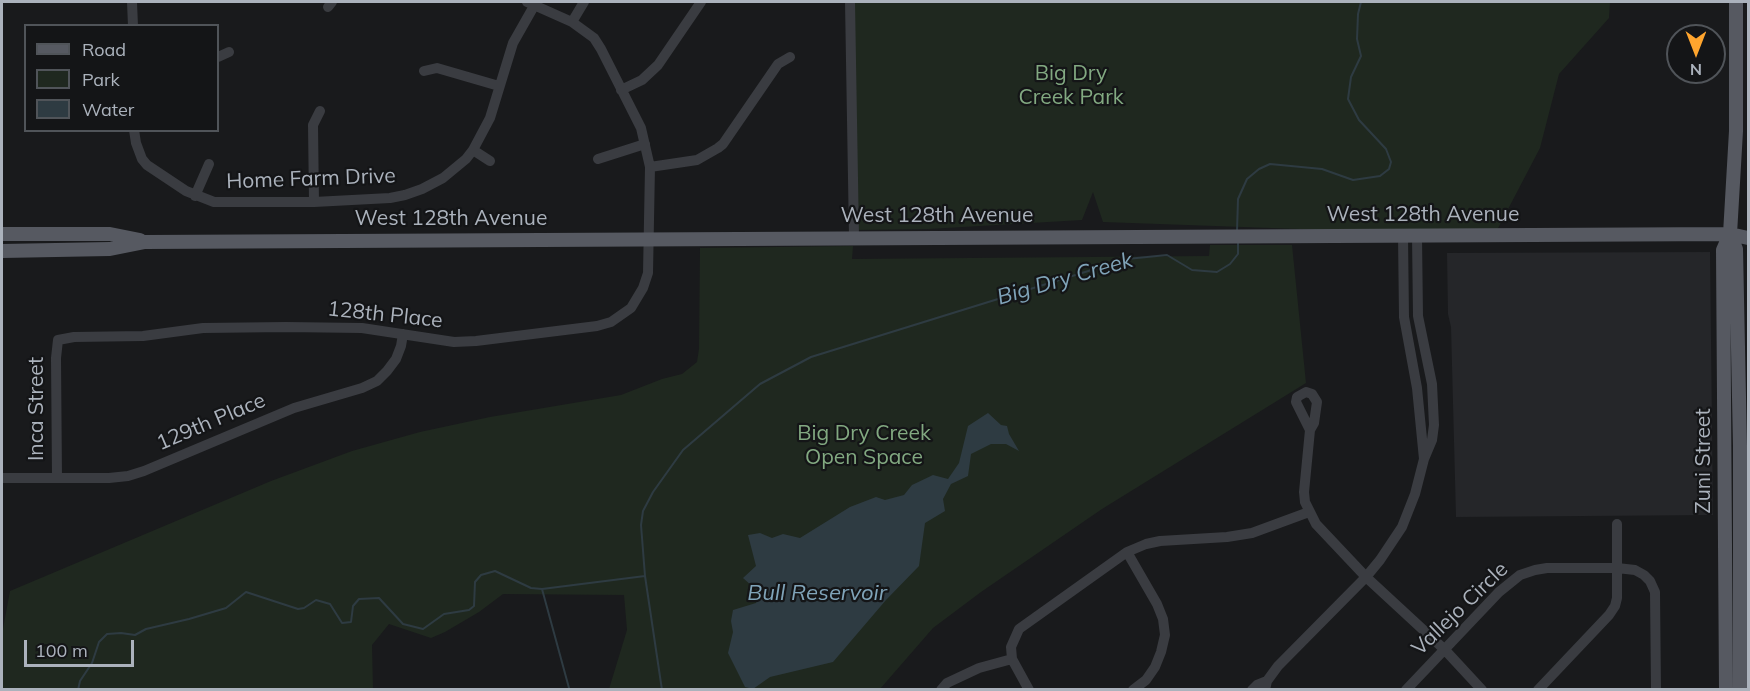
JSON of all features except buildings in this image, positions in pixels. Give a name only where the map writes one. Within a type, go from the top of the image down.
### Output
[{"type":"main road","name":"Zuni Street","points":[[1736,2],[1736,131],[1730,234],[1736,249],[1740,446],[1738,637],[1740,690]]},
{"type":"main road","points":[[2,225],[19,234]]},
{"type":"main road","points":[[1730,234],[1749,226]]},
{"type":"main road","name":"West 128th Avenue","points":[[2,234],[110,234],[145,242]]},
{"type":"main road","name":"West 128th Avenue","points":[[2,250],[110,249],[145,242],[1730,234]]},
{"type":"main road","points":[[1730,234],[1749,238]]},
{"type":"main road","points":[[2,261],[56,249]]},
{"type":"main road","name":"Zuni Street","points":[[1726,690],[1738,654]]},
{"type":"street","points":[[132,2],[133,24]]},
{"type":"street","points":[[572,22],[584,2]]},
{"type":"street","points":[[621,90],[642,80],[658,65],[701,2]]},
{"type":"street","points":[[850,2],[854,237]]},
{"type":"street","name":"128th Place","points":[[58,340],[74,337],[143,336],[203,328],[362,328],[454,342],[583,328],[611,322],[631,308],[643,288],[648,273],[650,239],[650,167],[640,128],[594,38],[572,22],[531,4]]},
{"type":"street","name":"Home Farm Drive","points":[[134,132],[135,143],[147,165],[195,196],[214,202],[314,202],[390,198],[405,195],[443,178],[473,150],[488,124],[513,42],[531,4]]},
{"type":"street","points":[[219,57],[229,52]]},
{"type":"street","points":[[650,167],[697,160],[718,148],[778,64],[790,57]]},
{"type":"street","points":[[424,71],[437,68],[499,86]]},
{"type":"street","points":[[314,202],[313,124],[320,111]]},
{"type":"street","points":[[598,159],[645,144]]},
{"type":"street","points":[[473,150],[490,161]]},
{"type":"street","name":"Home Farm Drive","points":[[195,196],[209,164]]},
{"type":"street","points":[[1252,690],[1266,685],[1309,633],[1366,578],[1390,545],[1416,494],[1424,459],[1432,440],[1434,404],[1419,322],[1410,236]]},
{"type":"street","points":[[1410,236],[1404,323],[1416,378],[1424,459]]},
{"type":"street","points":[[1404,323],[1419,322]]},
{"type":"street","name":"129th Place","points":[[2,478],[128,476],[294,408],[362,388],[377,381],[396,359],[403,334]]},
{"type":"street","name":"Inca Street","points":[[57,478],[56,358],[58,340]]},
{"type":"street","points":[[1310,430],[1304,492],[1309,512],[1316,524],[1366,578],[1445,650],[1482,690]]},
{"type":"street","points":[[1029,690],[1012,659],[1011,647],[1019,629],[1127,552],[1146,544],[1252,533],[1309,512]]},
{"type":"street","points":[[1538,690],[1613,610],[1617,598],[1617,524]]},
{"type":"street","points":[[1127,552],[1157,604],[1163,618],[1165,635],[1155,667],[1146,680],[1133,690]]},
{"type":"street","name":"Vallejo Circle","points":[[1406,690],[1507,585],[1525,573],[1547,568],[1617,568],[1635,570],[1644,575],[1655,592],[1656,690]]},
{"type":"street","points":[[941,690],[946,683],[979,668],[1012,659]]},
{"type":"shaded area","points":[[1710,252],[1713,515],[1456,517],[1447,253]]},
{"type":"green space","name":"Big Dry Creek Park","points":[[851,2],[1610,2],[1609,18],[1559,74],[1540,148],[1494,236],[1103,222],[1093,192],[1082,220],[929,229],[854,230]]},
{"type":"green space","name":"Big Dry Creek Open Space","points":[[1210,245],[1292,245],[1306,383],[1102,509],[981,592],[933,628],[880,689],[609,689],[627,630],[624,595],[503,594],[479,612],[431,638],[389,624],[372,645],[373,689],[2,690],[2,634],[10,591],[271,481],[352,451],[420,432],[490,417],[621,395],[682,374],[697,362],[699,349],[700,248],[853,246],[852,259],[1209,256]]},
{"type":"water","name":"Bull Reservoir","points":[[988,413],[1001,425],[1007,426],[1019,451],[1006,444],[991,444],[971,454],[968,476],[951,484],[943,499],[945,511],[925,523],[919,566],[886,600],[833,662],[770,677],[753,689],[745,687],[728,653],[733,632],[731,621],[733,610],[756,603],[760,593],[743,578],[756,566],[748,535],[760,533],[772,538],[783,534],[800,538],[850,507],[876,497],[885,500],[904,495],[912,485],[933,475],[948,479],[959,463],[968,426]]},
{"type":"waterway","name":"Big Dry Creek","points":[[1237,231],[1238,199],[1247,179],[1259,169],[1270,164],[1322,169],[1353,180],[1380,176],[1389,169],[1391,162],[1386,149],[1359,120],[1348,99],[1351,77],[1361,56],[1357,39],[1361,2]]},
{"type":"waterway","name":"Big Dry Creek","points":[[662,690],[645,576],[641,525],[643,511],[653,492],[683,450],[760,384],[811,357],[1127,259],[1167,255],[1192,270],[1217,272],[1230,264],[1238,254],[1238,242]]},
{"type":"waterway","name":"Big Dry Creek","points":[[78,690],[80,681],[92,663],[99,642],[107,634],[135,635],[146,629],[226,608],[246,592],[298,609],[316,600],[330,604],[342,623],[351,622],[353,606],[359,599],[379,598],[403,624],[423,629],[444,614],[469,610],[474,606],[475,582],[481,575],[495,571],[531,588],[542,589],[569,688]]},
{"type":"waterway","name":"Big Dry Creek","points":[[542,589],[645,576]]}]
